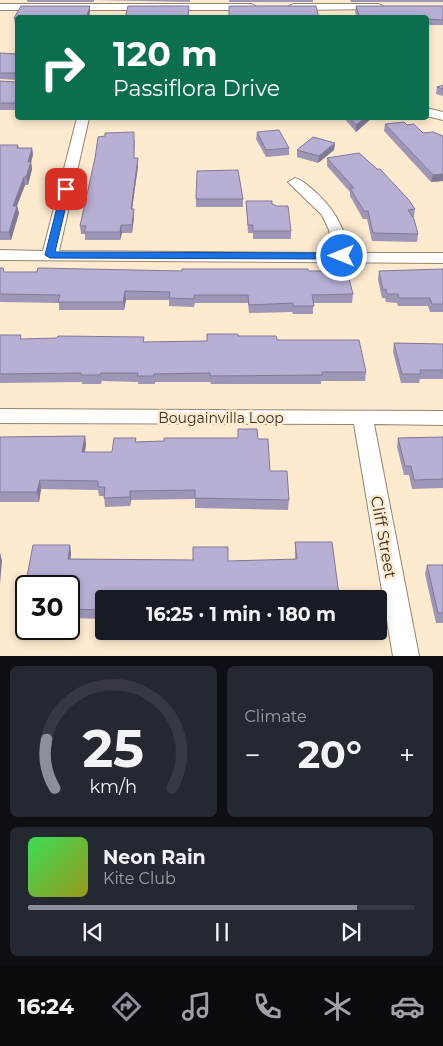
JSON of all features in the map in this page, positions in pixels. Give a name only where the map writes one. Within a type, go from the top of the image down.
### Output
[{"type":"street","points":[[0,7],[207,3],[260,7]]},
{"type":"street","points":[[279,7],[335,3],[385,7]]},
{"type":"street","points":[[108,15],[110,6]]},
{"type":"street","points":[[429,113],[443,116]]},
{"type":"street","points":[[50,255],[83,120]]},
{"type":"street","points":[[295,182],[326,208],[335,224],[342,256]]},
{"type":"street","points":[[0,255],[443,258]]},
{"type":"street","name":"Bougainvilla Loop","points":[[0,416],[443,418]]},
{"type":"street","name":"Cliff Street","points":[[362,419],[406,656]]},
{"type":"building","points":[[21,6],[90,6],[87,15],[16,15]]},
{"type":"building","points":[[128,6],[189,6],[188,15],[126,15]]},
{"type":"building","points":[[229,6],[316,6],[318,15],[229,15]]},
{"type":"building","points":[[356,6],[443,6],[443,20],[429,19],[429,15],[359,15]]},
{"type":"building","points":[[0,53],[15,54],[15,73],[0,73]]},
{"type":"building","points":[[0,81],[15,82],[15,103],[0,103]]},
{"type":"building","points":[[352,120],[362,120],[356,125]]},
{"type":"building","points":[[404,122],[407,125],[414,124],[423,133],[433,132],[443,136],[443,174],[433,175],[385,124]]},
{"type":"building","points":[[279,130],[289,148],[266,150],[257,132]]},
{"type":"building","points":[[134,132],[134,158],[138,158],[131,209],[134,209],[132,225],[121,225],[120,232],[84,232],[86,226],[80,226],[98,137],[105,136],[105,133]]},
{"type":"building","points":[[313,137],[335,143],[319,156],[297,150]]},
{"type":"building","points":[[0,145],[18,145],[17,148],[32,148],[28,162],[31,162],[13,206],[17,206],[9,232],[0,232]]},
{"type":"building","points":[[359,153],[377,169],[380,169],[408,199],[415,209],[408,210],[414,219],[418,234],[373,233],[368,211],[364,211],[350,188],[354,188],[327,158]]},
{"type":"building","points":[[238,170],[243,199],[196,199],[197,171]]},
{"type":"building","points":[[246,201],[272,201],[272,204],[277,206],[288,206],[291,231],[253,231],[253,225],[248,225]]},
{"type":"building","points":[[0,268],[3,268],[4,272],[37,272],[38,268],[182,271],[182,269],[308,269],[309,271],[347,271],[353,294],[312,295],[314,306],[293,306],[293,303],[249,305],[248,295],[194,295],[194,299],[169,298],[170,292],[125,291],[123,302],[58,302],[60,295],[0,294]]},
{"type":"building","points":[[443,269],[443,304],[432,304],[430,298],[399,298],[398,294],[387,294],[386,289],[383,290],[379,271]]},
{"type":"building","points":[[207,334],[276,336],[277,340],[359,340],[366,372],[322,372],[322,375],[210,376],[210,373],[154,374],[154,376],[137,376],[138,373],[101,373],[100,375],[81,375],[81,373],[0,374],[0,335],[21,335],[20,339],[57,338],[58,336],[144,337],[143,342],[207,341]]},
{"type":"building","points":[[394,343],[443,344],[443,370],[420,370],[421,374],[402,374]]},
{"type":"building","points":[[238,429],[257,429],[258,439],[268,439],[270,471],[287,471],[289,500],[195,498],[195,490],[130,491],[130,497],[104,498],[105,487],[98,487],[98,481],[40,480],[37,492],[0,492],[0,437],[85,436],[82,452],[112,452],[114,438],[136,438],[135,442],[164,441],[164,438],[238,438]]},
{"type":"building","points":[[443,437],[443,479],[414,480],[411,466],[405,466],[398,438]]},
{"type":"building","points":[[295,542],[332,542],[338,590],[95,590],[95,610],[80,609],[80,575],[27,575],[33,545],[70,545],[68,559],[193,560],[193,547],[228,547],[228,561],[297,559]]},
{"type":"building","points":[[427,565],[443,565],[443,613],[438,613]]},
{"type":"route","points":[[66,189],[50,255],[342,256]]}]
